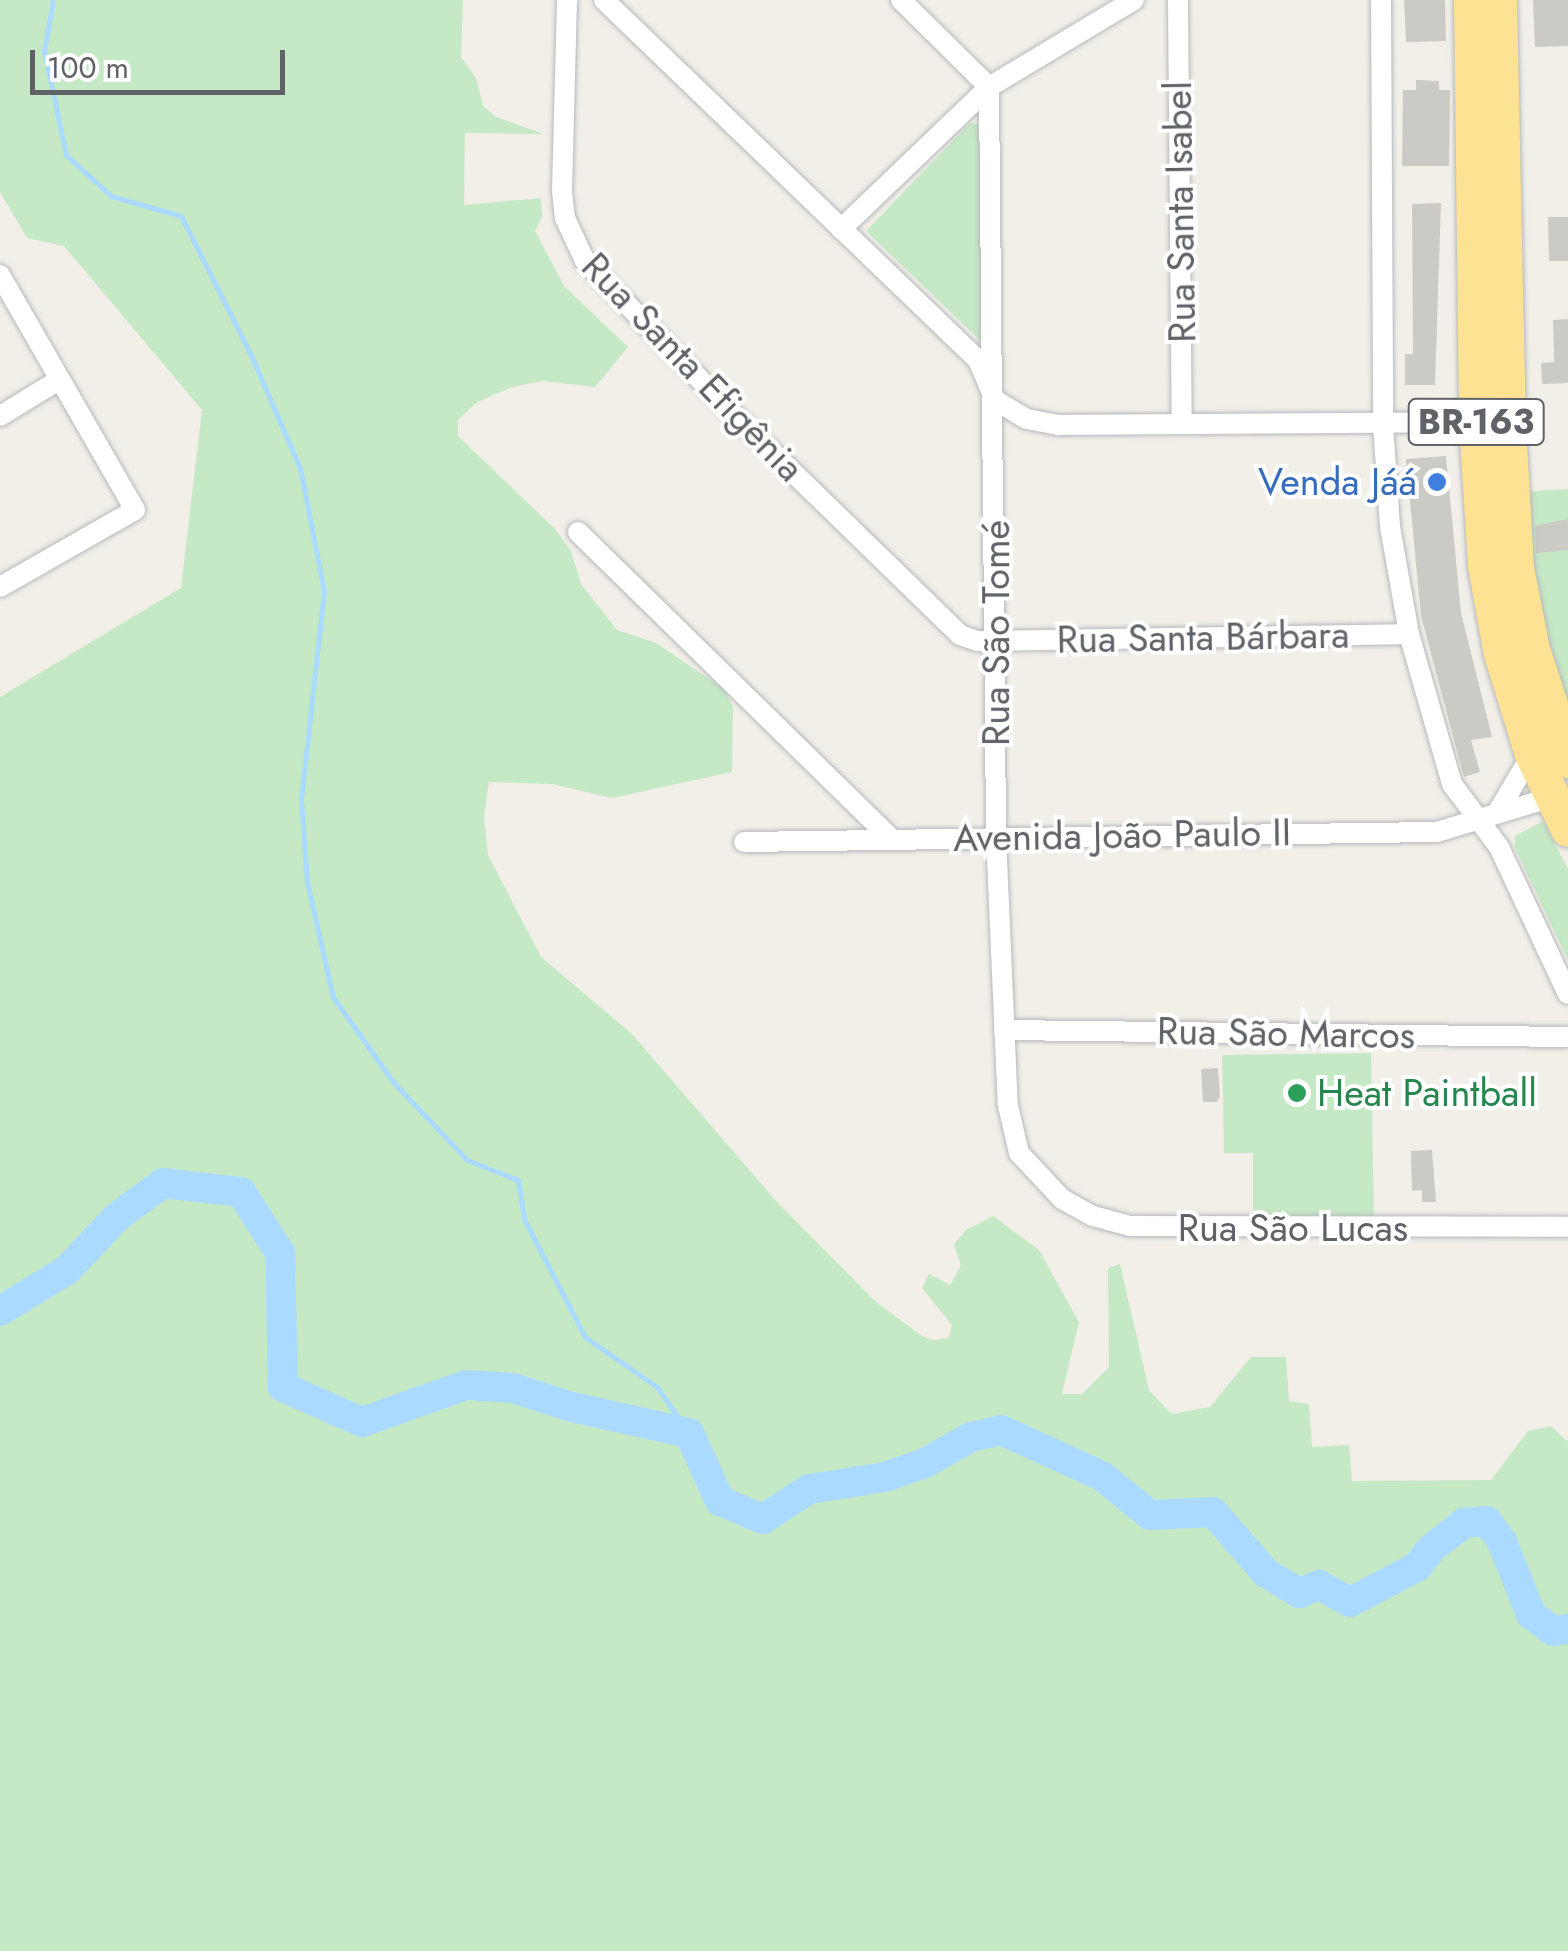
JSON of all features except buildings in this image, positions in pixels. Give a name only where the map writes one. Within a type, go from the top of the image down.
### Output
[{"type":"highway","name":"BR-163","points":[[1472,0],[1476,422],[1491,610],[1532,754],[1568,829]]},
{"type":"highway","name":"BR-163","points":[[1500,0],[1508,425],[1516,568],[1532,650],[1568,760]]},
{"type":"street","name":"Rua Santa Efigênia","points":[[567,0],[562,191],[565,218],[585,261],[736,417],[960,635],[998,640]]},
{"type":"street","points":[[604,0],[978,360],[995,400],[1027,420],[1059,425],[1476,422]]},
{"type":"street","points":[[901,0],[989,87]]},
{"type":"street","points":[[841,229],[989,87],[1134,0]]},
{"type":"street","name":"Rua Santa Isabel","points":[[1178,0],[1182,424]]},
{"type":"street","points":[[1381,0],[1383,424],[1390,527],[1409,634],[1448,774],[1476,820],[1499,848],[1568,994]]},
{"type":"street","name":"Rua São Tomé","points":[[989,87],[998,640],[996,836],[1004,1030],[1010,1128],[1020,1153],[1034,1172]]},
{"type":"street","points":[[0,276],[135,510],[0,587]]},
{"type":"street","points":[[0,416],[59,380]]},
{"type":"street","points":[[578,532],[890,838]]},
{"type":"street","name":"Rua Santa Bárbara","points":[[998,640],[1409,634]]},
{"type":"street","points":[[1497,813],[1532,754]]},
{"type":"street","name":"Avenida João Paulo II","points":[[744,842],[1436,832],[1552,797]]},
{"type":"street","name":"Rua São Marcos","points":[[1004,1030],[1568,1037]]},
{"type":"street","name":"Rua São Lucas","points":[[1034,1172],[1062,1199],[1092,1216],[1130,1226],[1568,1226]]},
{"type":"green space","points":[[0,0],[463,0],[461,57],[476,78],[483,106],[496,117],[544,134],[465,133],[464,205],[541,198],[542,217],[535,231],[564,286],[628,347],[595,387],[543,381],[512,387],[477,402],[458,420],[458,436],[555,529],[571,551],[581,584],[617,630],[656,643],[724,689],[733,707],[732,772],[612,798],[552,784],[489,782],[484,817],[488,855],[541,957],[632,1034],[776,1201],[876,1302],[922,1336],[932,1340],[949,1338],[952,1325],[922,1288],[929,1274],[950,1285],[961,1266],[954,1244],[966,1230],[993,1216],[1039,1250],[1079,1322],[1062,1394],[1082,1394],[1109,1367],[1108,1268],[1120,1264],[1149,1390],[1171,1414],[1210,1407],[1251,1357],[1286,1357],[1289,1401],[1309,1404],[1312,1447],[1349,1445],[1352,1481],[1491,1480],[1528,1431],[1551,1426],[1568,1442],[1568,1951],[0,1951],[0,697],[181,588],[202,410],[64,246],[27,238],[0,192]]},
{"type":"green space","points":[[970,123],[978,124],[991,333],[980,340],[866,231]]},
{"type":"green space","points":[[1568,489],[1568,735],[1550,690],[1519,492]]},
{"type":"green space","points":[[1543,821],[1568,869],[1568,960],[1515,848],[1515,836]]},
{"type":"green space","points":[[1371,1053],[1374,1221],[1253,1222],[1253,1153],[1224,1153],[1222,1055]]},
{"type":"waterway","points":[[53,0],[44,51],[66,155],[111,196],[181,216],[251,355],[300,468],[324,591],[301,800],[307,882],[333,997],[394,1083],[467,1160],[518,1180],[524,1219],[585,1337],[657,1387],[689,1433]]},
{"type":"waterway","points":[[0,1311],[67,1270],[117,1217],[163,1183],[241,1192],[280,1253],[283,1387],[362,1422],[466,1385],[513,1388],[568,1406],[689,1433],[720,1501],[763,1519],[809,1489],[885,1477],[925,1463],[971,1437],[1001,1430],[1102,1476],[1150,1515],[1213,1512],[1266,1573],[1299,1593],[1319,1585],[1350,1602],[1417,1567],[1432,1548],[1464,1523],[1487,1521],[1502,1542],[1531,1614],[1553,1631],[1568,1629]]},
{"type":"place","name":"Venda Jáá","points":[[1437,482]]},
{"type":"place","name":"Heat Paintball","points":[[1297,1093]]}]
